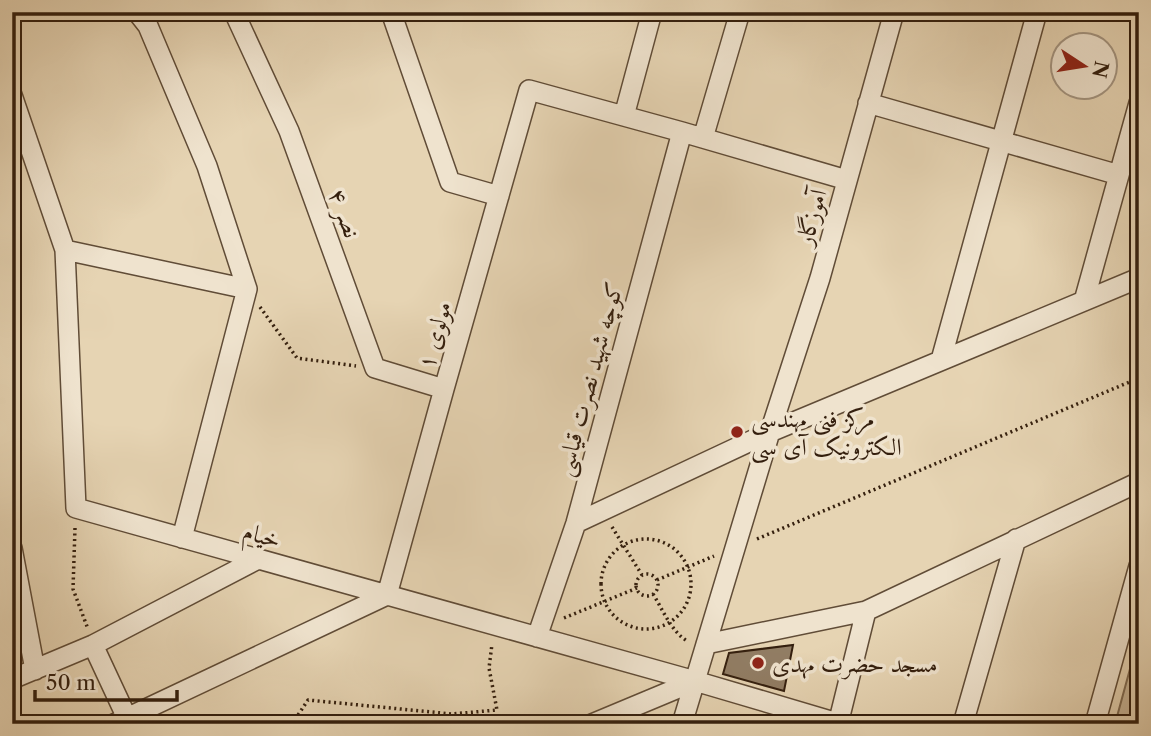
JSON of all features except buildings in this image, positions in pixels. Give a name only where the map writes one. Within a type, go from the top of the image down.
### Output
[{"type":"street","points":[[137,12],[148,26],[206,166],[247,289],[182,538]]},
{"type":"street","name":"نصر ۴","points":[[234,12],[289,131],[375,368]]},
{"type":"street","points":[[391,12],[450,182],[499,196]]},
{"type":"street","points":[[652,12],[624,116],[847,180]]},
{"type":"street","points":[[702,138],[740,12]]},
{"type":"street","name":"آموزگار","points":[[682,724],[770,432],[820,278],[894,12]]},
{"type":"street","points":[[941,360],[1037,12]]},
{"type":"street","name":"مولوی ۱","points":[[387,595],[529,90],[624,116]]},
{"type":"street","points":[[12,95],[65,250],[76,508]]},
{"type":"street","points":[[868,103],[1119,175]]},
{"type":"street","points":[[1084,301],[1139,103]]},
{"type":"street","name":"کوچه شهید نصرت قیاسی","points":[[538,632],[576,523],[682,132]]},
{"type":"street","points":[[65,250],[247,289]]},
{"type":"street","points":[[576,523],[770,432],[1139,278]]},
{"type":"street","points":[[375,368],[444,389]]},
{"type":"street","points":[[705,648],[866,611],[1139,482]]},
{"type":"street","name":"خیام","points":[[76,508],[495,625],[538,632],[839,723]]},
{"type":"street","points":[[963,724],[1016,539]]},
{"type":"street","points":[[12,548],[14,572],[35,670]]},
{"type":"street","points":[[12,679],[93,645],[258,559]]},
{"type":"street","points":[[1096,724],[1139,566]]},
{"type":"street","points":[[93,645],[121,721],[387,595]]},
{"type":"street","points":[[839,723],[866,611]]},
{"type":"street","points":[[592,724],[695,681]]},
{"type":"path","points":[[247,289],[297,358],[375,368]]},
{"type":"path","points":[[735,548],[1139,378]]},
{"type":"path","points":[[76,508],[73,589],[93,645]]},
{"type":"path","points":[[642,538],[657,540],[671,546],[682,556],[691,584],[689,599],[670,623],[656,629],[627,626],[605,606],[601,577],[606,562],[622,545],[642,538]]},
{"type":"path","points":[[622,545],[642,575]]},
{"type":"path","points":[[657,580],[687,566]]},
{"type":"path","points":[[649,574],[657,580],[658,587],[653,594],[645,596],[637,588],[637,581],[642,575],[649,574]]},
{"type":"path","points":[[538,632],[637,588]]},
{"type":"path","points":[[653,594],[680,636],[705,648]]},
{"type":"path","points":[[292,724],[308,699],[452,714],[497,710],[489,668],[495,625]]},
{"type":"shaded area","points":[[1139,636],[1139,724],[1115,724]]},
{"type":"place","name":"مرکز فنی مهندسی الکترونیک آی سی","points":[[737,432]]},
{"type":"place","name":"مسجد حضرت مهدی","points":[[758,663]]}]
